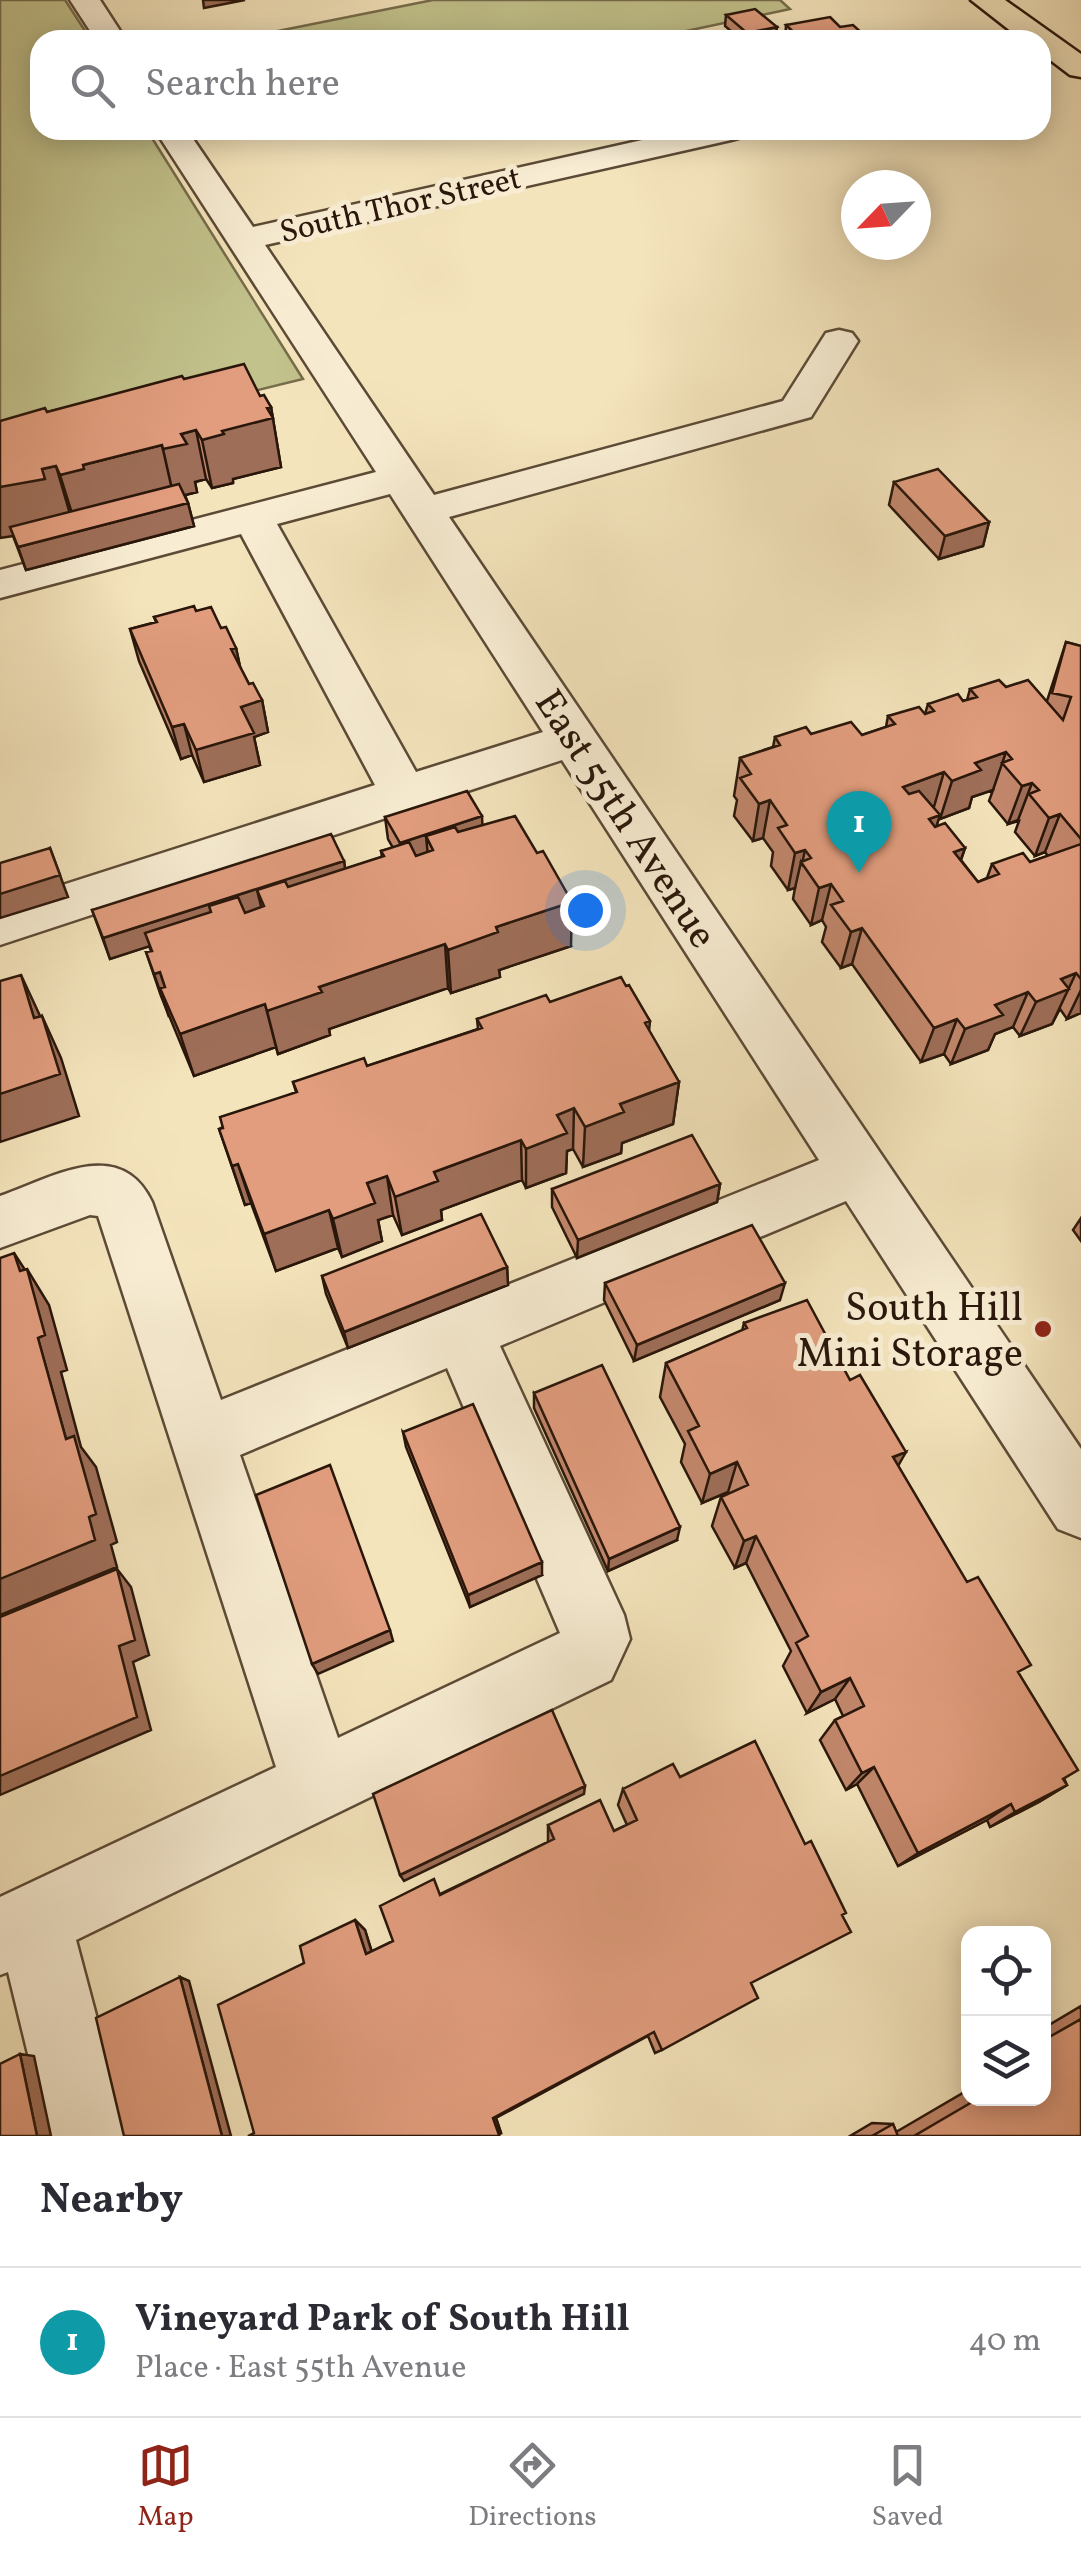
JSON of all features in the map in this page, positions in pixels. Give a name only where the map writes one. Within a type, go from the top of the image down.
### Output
[{"type":"main road","points":[[986,0],[1023,30]]},
{"type":"street","points":[[85,0],[105,30]]},
{"type":"street","name":"East 55th Avenue","points":[[179,140],[1081,1506]]},
{"type":"street","name":"South Thor Street","points":[[244,239],[685,140]]},
{"type":"street","points":[[0,584],[253,518],[413,495],[797,409],[840,341]]},
{"type":"street","points":[[253,518],[402,792]]},
{"type":"street","points":[[0,925],[574,739]]},
{"type":"street","points":[[202,1439],[858,1170]]},
{"type":"street","points":[[0,1222],[90,1190],[111,1190],[123,1202],[318,1785]]},
{"type":"street","points":[[88,2136],[17,1929],[586,1656],[596,1639],[590,1615],[463,1333]]},
{"type":"green space","points":[[0,0],[65,0],[84,30],[30,30],[30,140],[153,140],[303,379],[0,453]]},
{"type":"green space","points":[[433,0],[780,0],[790,9],[691,30],[283,30]]},
{"type":"building","points":[[755,9],[777,27],[744,30],[726,15]]},
{"type":"building","points":[[830,17],[840,27],[853,25],[858,30],[791,30],[786,25]]},
{"type":"building","points":[[244,364],[260,396],[264,395],[271,407],[267,408],[273,418],[202,440],[196,430],[181,434],[187,444],[163,449],[162,445],[83,465],[84,469],[60,475],[56,466],[42,469],[45,479],[0,487],[0,421]]},
{"type":"building","points":[[938,469],[989,522],[945,536],[894,482]]},
{"type":"building","points":[[179,484],[188,503],[18,547],[10,527]]},
{"type":"building","points":[[194,606],[196,611],[211,607],[221,628],[226,627],[236,648],[231,649],[262,700],[241,707],[254,733],[196,750],[184,724],[172,727],[130,629],[157,622],[154,617]]},
{"type":"building","points":[[1066,642],[1081,646],[1081,839],[1060,814],[1049,818],[1029,794],[1039,790],[1032,783],[1022,786],[1002,763],[1012,759],[1006,752],[975,763],[981,770],[952,781],[944,772],[903,787],[909,794],[919,791],[940,815],[929,819],[935,827],[945,823],[965,848],[954,852],[978,882],[999,874],[992,864],[1023,853],[1030,862],[1081,844],[1081,979],[1076,973],[1061,979],[1069,989],[1036,1002],[1028,992],[995,1005],[1003,1015],[965,1029],[957,1019],[934,1028],[862,928],[851,932],[831,905],[843,901],[831,884],[819,888],[801,862],[811,858],[805,850],[795,853],[778,828],[787,825],[770,800],[759,804],[740,778],[751,774],[740,758],[780,745],[775,737],[806,727],[811,734],[851,722],[862,735],[895,724],[888,716],[919,707],[925,714],[934,711],[928,704],[958,694],[963,701],[977,697],[970,689],[999,680],[1006,687],[1028,680],[1063,720],[1071,697],[1052,693]]},
{"type":"building","points":[[467,791],[482,816],[400,843],[385,817]]},
{"type":"building","points":[[515,816],[537,853],[543,851],[572,902],[496,927],[498,932],[448,950],[445,944],[319,987],[322,992],[267,1011],[265,1004],[180,1034],[160,988],[165,987],[160,972],[154,974],[146,952],[152,951],[145,933],[211,912],[209,906],[238,897],[245,913],[264,906],[257,890],[285,881],[288,887],[384,856],[381,851],[409,842],[416,856],[433,850],[426,836],[455,827],[458,832]]},
{"type":"building","points":[[331,834],[344,861],[103,938],[92,910]]},
{"type":"building","points":[[50,848],[60,875],[0,894],[0,863]]},
{"type":"building","points":[[21,975],[34,1018],[42,1016],[60,1074],[0,1094],[0,981]]},
{"type":"building","points":[[621,977],[650,1021],[645,1023],[679,1082],[620,1104],[624,1112],[585,1127],[574,1108],[557,1115],[567,1133],[526,1149],[521,1140],[434,1172],[438,1181],[395,1197],[387,1176],[367,1183],[375,1203],[333,1219],[329,1210],[264,1234],[238,1164],[232,1166],[219,1129],[223,1128],[220,1117],[297,1092],[293,1082],[364,1058],[367,1066],[482,1028],[477,1019],[546,995],[550,1002]]},
{"type":"building","points":[[692,1135],[720,1184],[578,1240],[552,1189]]},
{"type":"building","points":[[481,1214],[507,1267],[344,1332],[322,1276]]},
{"type":"building","points":[[752,1225],[785,1283],[637,1345],[605,1283]]},
{"type":"building","points":[[14,1253],[20,1271],[27,1269],[45,1335],[38,1338],[66,1439],[74,1436],[96,1514],[89,1517],[95,1540],[0,1579],[0,1258]]},
{"type":"building","points":[[807,1300],[850,1380],[860,1375],[906,1452],[893,1457],[967,1582],[978,1577],[1031,1665],[1018,1672],[1078,1770],[1063,1779],[1067,1785],[1015,1812],[1011,1804],[918,1853],[874,1767],[862,1773],[835,1720],[864,1706],[850,1678],[821,1692],[796,1643],[808,1636],[756,1536],[744,1541],[721,1497],[748,1485],[737,1462],[710,1474],[688,1431],[699,1426],[666,1363],[747,1328],[744,1323]]},
{"type":"building","points":[[602,1365],[680,1527],[609,1559],[534,1393]]},
{"type":"building","points":[[473,1404],[542,1562],[468,1595],[403,1432]]},
{"type":"building","points":[[330,1465],[390,1630],[312,1664],[256,1495]]},
{"type":"building","points":[[117,1569],[135,1640],[119,1646],[137,1717],[0,1776],[0,1617]]},
{"type":"building","points":[[552,1710],[585,1786],[400,1875],[373,1794]]},
{"type":"building","points":[[755,1741],[805,1844],[811,1841],[846,1913],[842,1915],[851,1932],[751,1983],[758,1998],[662,2050],[654,2032],[493,2118],[497,2136],[248,2136],[254,2133],[218,2005],[304,1963],[300,1946],[355,1920],[366,1954],[393,1941],[380,1906],[434,1879],[440,1895],[554,1839],[548,1825],[600,1800],[614,1831],[637,1820],[623,1789],[673,1764],[680,1777]]},
{"type":"building","points":[[180,1977],[222,2136],[124,2136],[96,2018]]},
{"type":"building","points":[[1081,2019],[1081,2136],[914,2136],[965,2106],[1051,2106],[1051,2036]]},
{"type":"building","points":[[20,2054],[37,2136],[0,2136],[0,2064]]},
{"type":"building","points":[[893,2124],[898,2136],[872,2136]]},
{"type":"place","name":"Vineyard Park of South Hill","points":[[859,873]]},
{"type":"place","name":"South Hill Mini Storage","points":[[1043,1329]]}]
